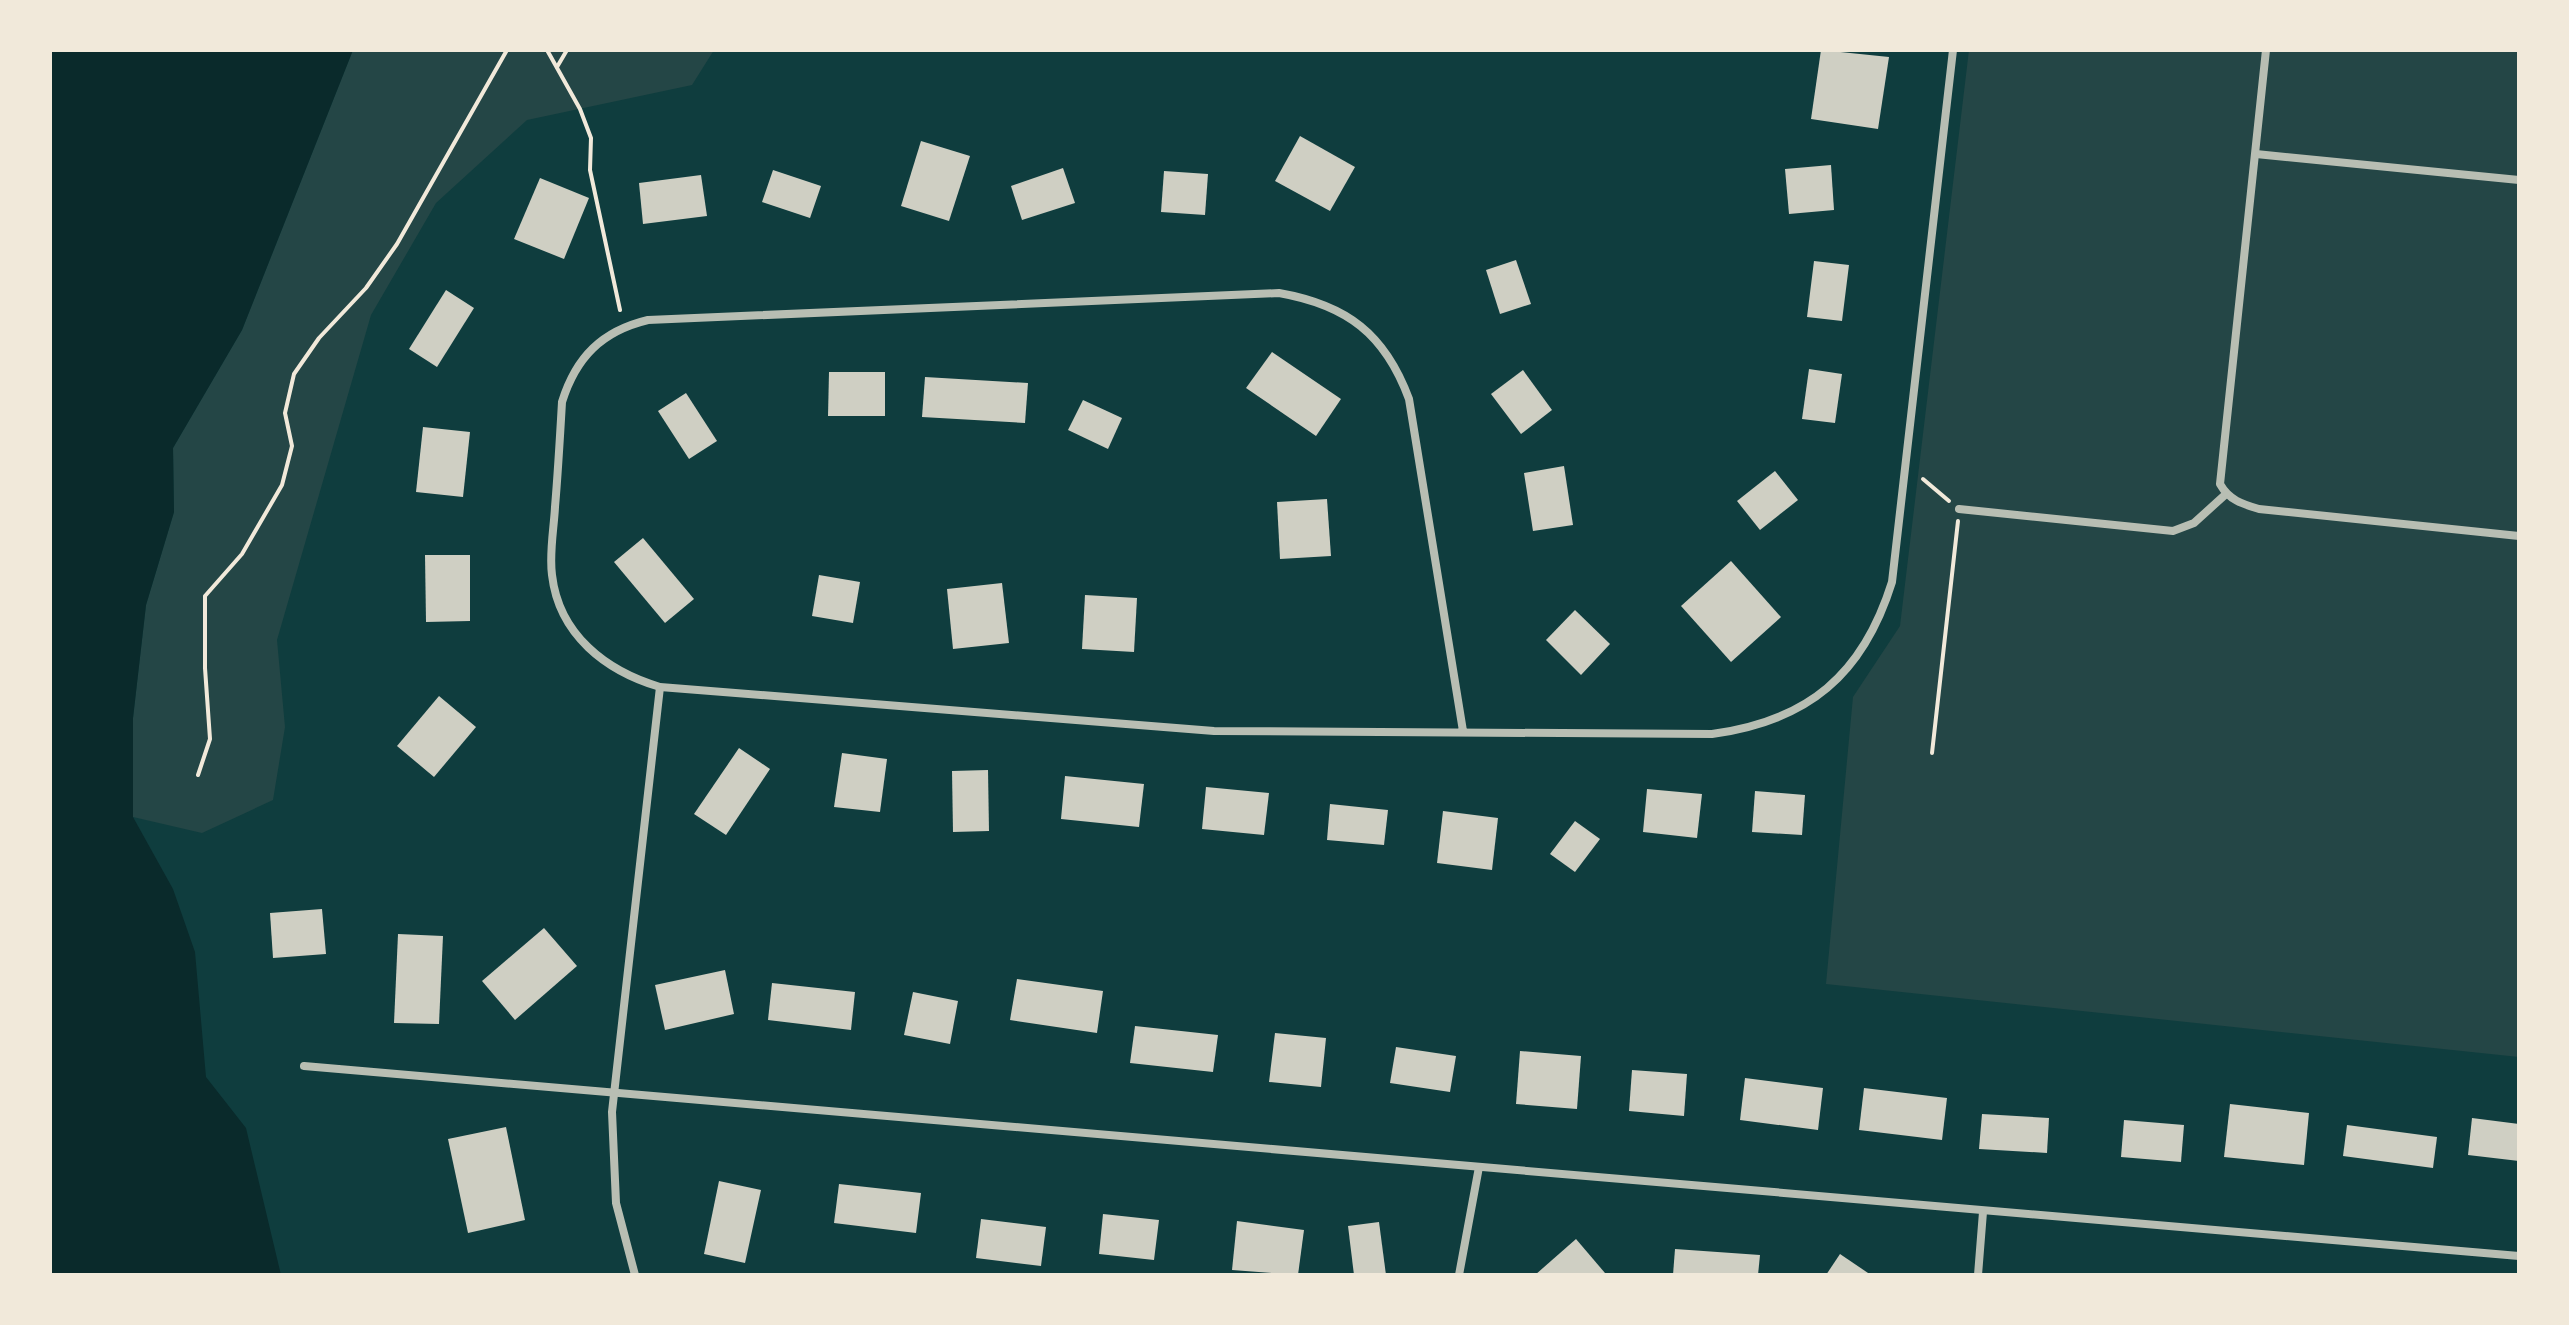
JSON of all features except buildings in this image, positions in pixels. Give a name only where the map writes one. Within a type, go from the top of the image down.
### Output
[{"type":"street","points":[[1463,731],[1409,399],[1399,373],[1383,348],[1341,312],[1311,299],[1279,293],[664,319],[626,325],[602,338],[583,357],[569,378],[562,402],[551,573],[559,603],[570,626],[589,650],[610,667],[660,687],[1214,731],[1299,734],[1463,731],[1712,734],[1745,729],[1784,716],[1816,697],[1847,670],[1865,647],[1882,614],[1892,582],[1953,50]]},
{"type":"street","points":[[2266,50],[2219,471],[2226,494],[2259,509],[2519,536]]},
{"type":"street","points":[[2256,154],[2519,180]]},
{"type":"street","points":[[1959,509],[2173,531],[2194,523],[2226,494]]},
{"type":"street","points":[[635,1275],[616,1203],[611,1156],[614,1094],[660,687]]},
{"type":"street","points":[[304,1066],[2519,1256]]},
{"type":"street","points":[[1459,1275],[1479,1167]]},
{"type":"street","points":[[1978,1275],[1983,1212]]},
{"type":"path","points":[[198,775],[210,739],[205,668],[205,596],[242,554],[282,485],[292,446],[285,413],[294,374],[319,338],[366,288],[397,244],[507,50]]},
{"type":"path","points":[[547,50],[591,138],[590,170],[620,310]]},
{"type":"path","points":[[557,67],[567,50]]},
{"type":"path","points":[[1923,479],[1959,509],[1932,753]]},
{"type":"shaded area","points":[[50,50],[353,50],[242,330],[173,448],[174,512],[146,605],[133,718],[133,817],[173,889],[195,952],[206,1077],[246,1128],[281,1275],[50,1275]]},
{"type":"shaded area","points":[[353,50],[714,50],[692,85],[527,120],[436,203],[371,315],[277,640],[285,727],[273,800],[202,833],[133,817],[133,718],[146,605],[174,512],[173,448],[242,330]]},
{"type":"shaded area","points":[[1969,50],[2519,50],[2519,1057],[1826,984],[1853,697],[1900,626]]}]
